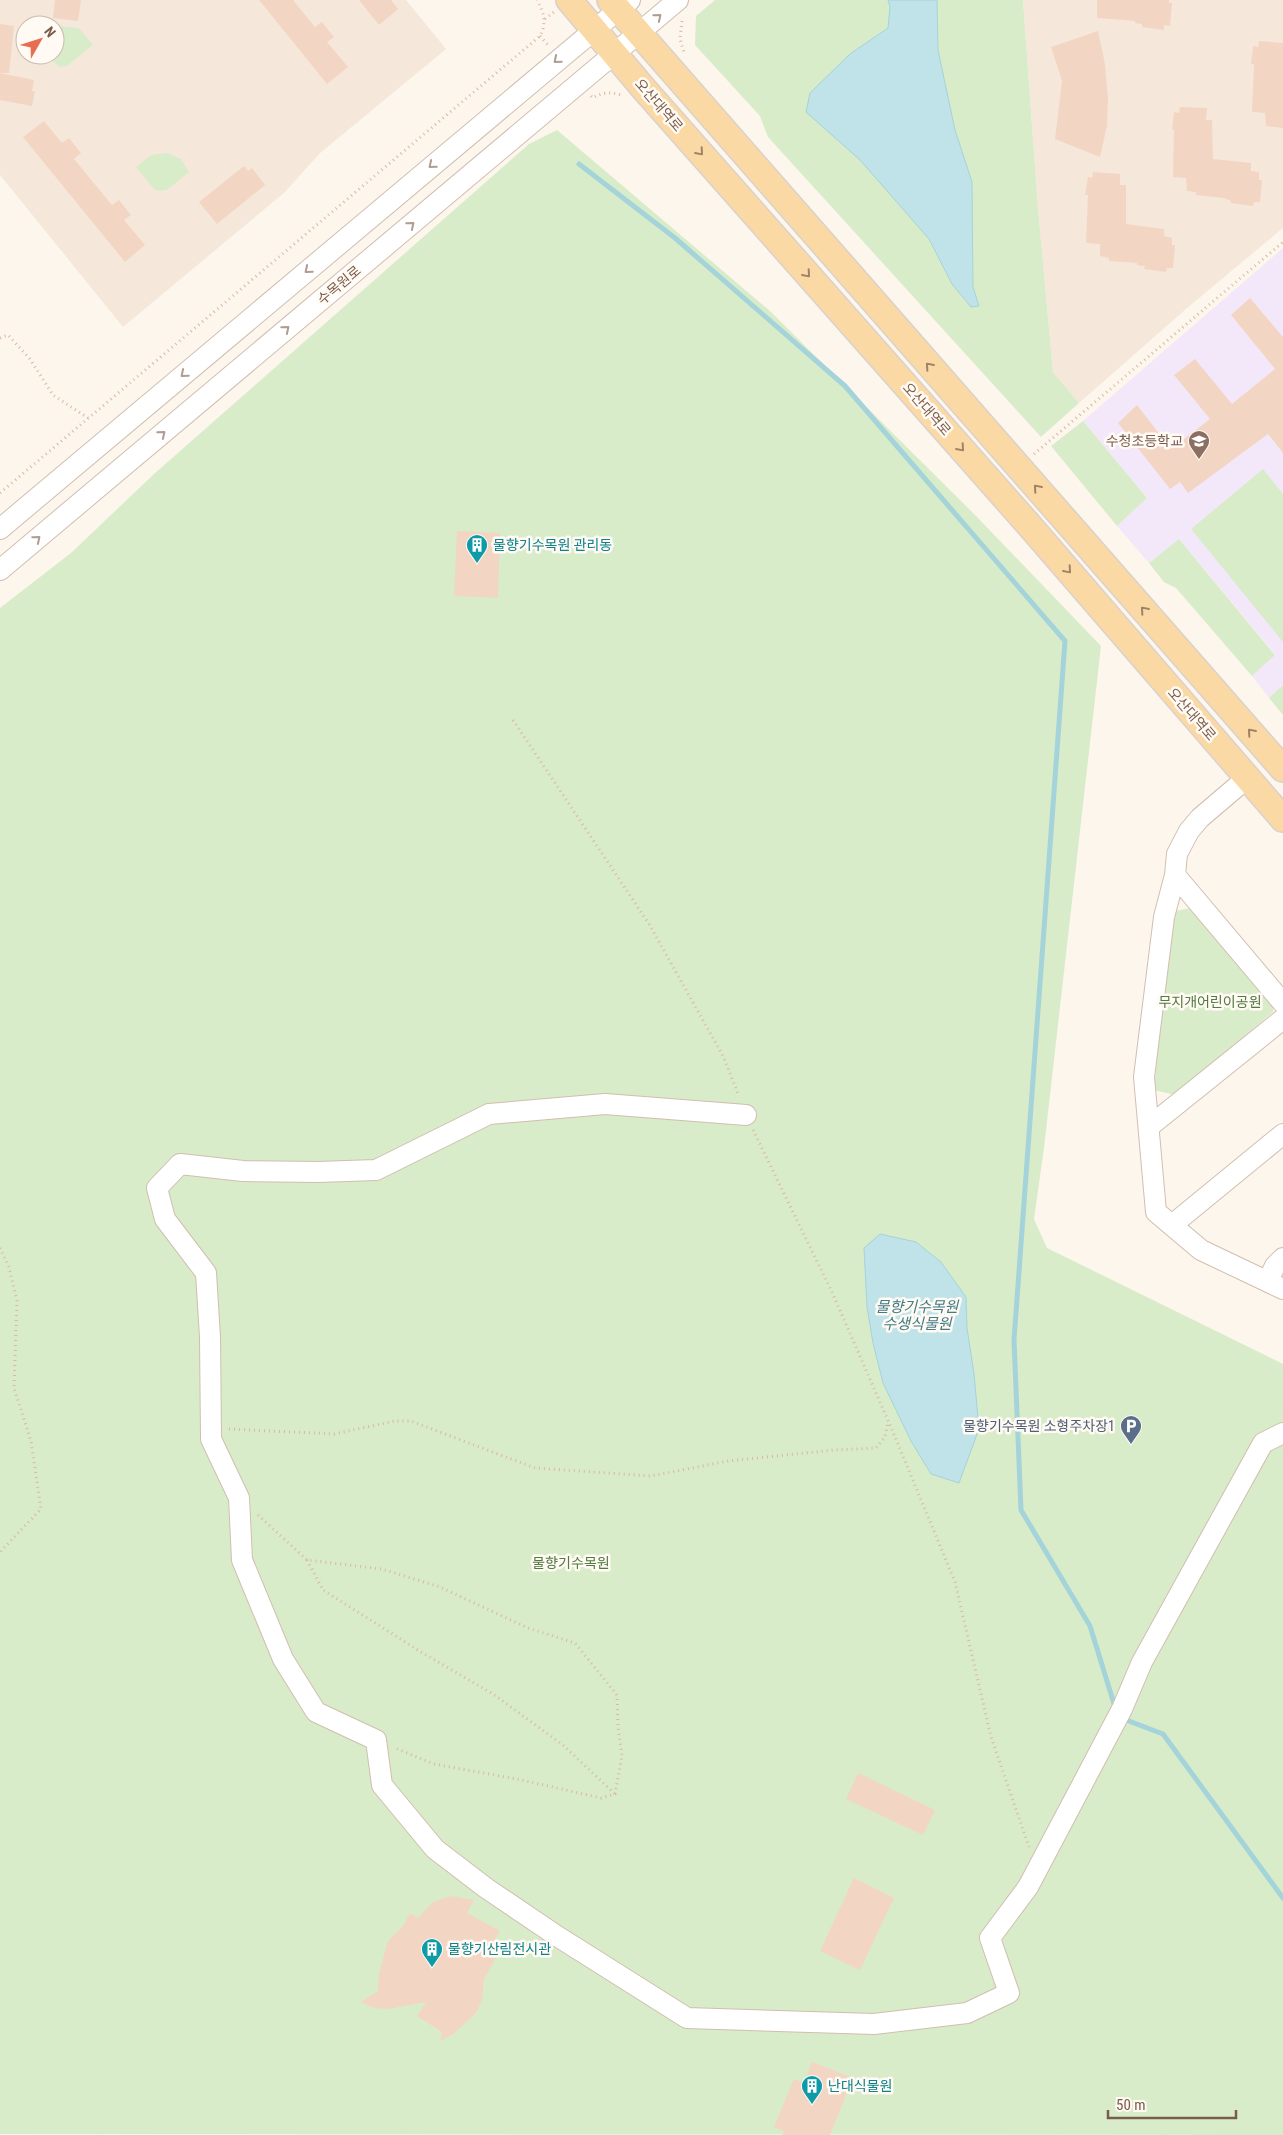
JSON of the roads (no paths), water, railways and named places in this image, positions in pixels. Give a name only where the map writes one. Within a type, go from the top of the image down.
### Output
[{"type":"main road","name":"오산대역로","points":[[570,0],[644,89],[1028,525],[1283,819]]},
{"type":"main road","points":[[619,3],[638,34],[1283,769]]},
{"type":"street","points":[[0,529],[594,29],[619,3]]},
{"type":"street","name":"수목원로","points":[[0,570],[638,34],[682,9]]},
{"type":"street","points":[[1247,778],[1216,803],[1190,831],[1177,854],[1175,875],[1164,917],[1144,1077],[1150,1126],[1156,1212],[1201,1250],[1276,1285],[1275,1266],[1283,1258]]},
{"type":"street","points":[[1175,875],[1283,1003]]},
{"type":"street","points":[[1150,1126],[1283,1019]]},
{"type":"street","points":[[746,1115],[606,1104],[489,1114],[376,1170],[318,1172],[243,1171],[180,1164],[157,1188],[165,1219],[206,1273],[210,1337],[211,1439],[239,1498],[242,1560],[283,1659],[316,1712],[376,1740],[382,1785],[434,1849],[486,1888],[557,1936],[687,2018],[874,2024],[967,2013],[1009,1994],[990,1938],[1028,1886],[1122,1709],[1138,1671],[1263,1443],[1283,1433]]},
{"type":"street","points":[[1172,1225],[1283,1134]]},
{"type":"water","points":[[888,0],[937,0],[938,50],[955,130],[972,182],[973,287],[979,306],[971,307],[952,284],[929,239],[860,160],[806,112],[810,93],[850,54],[888,28],[890,7]]},
{"type":"water","name":"물향기수목원 수생식물원","points":[[880,1234],[916,1242],[941,1262],[966,1297],[967,1328],[974,1374],[979,1429],[959,1483],[931,1474],[911,1441],[883,1383],[873,1343],[867,1307],[864,1248]]},
{"type":"waterway","points":[[579,164],[675,238],[845,386],[1065,641],[1014,1340],[1021,1510],[1090,1626],[1115,1707]]},
{"type":"waterway","points":[[1121,1718],[1163,1734],[1283,1898]]},
{"type":"place","name":"수청초등학교","points":[[1199,460]]},
{"type":"place","name":"물향기수목원 관리동","points":[[477,564]]},
{"type":"place","name":"물향기수목원 소형주차장1","points":[[1131,1445]]},
{"type":"place","name":"물향기산림전시관","points":[[432,1968]]},
{"type":"place","name":"난대식물원","points":[[812,2105]]},
{"type":"park label","name":"무지개어린이공원","points":[[1210,1002]]},
{"type":"park label","name":"물향기수목원","points":[[571,1563]]}]
